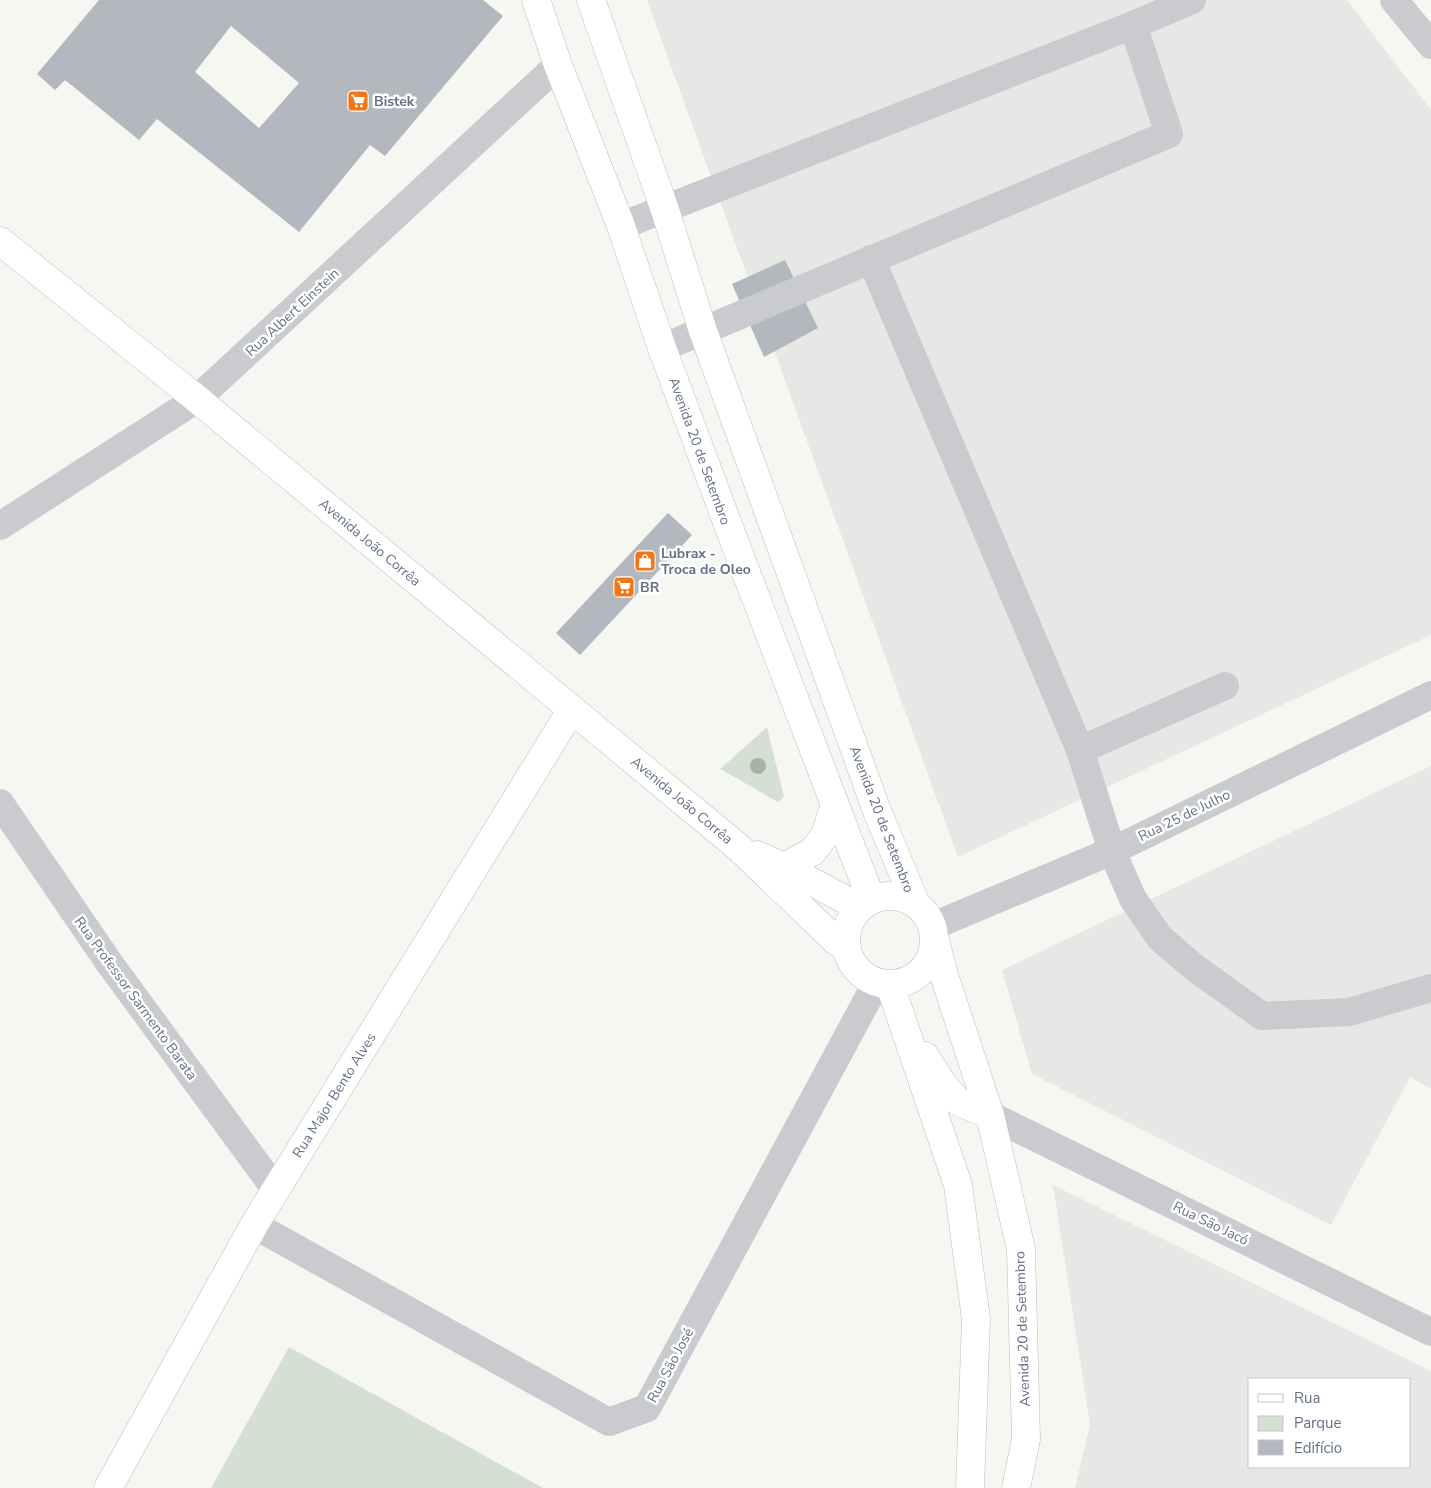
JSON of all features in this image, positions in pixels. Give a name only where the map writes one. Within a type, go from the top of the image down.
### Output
[{"type":"main road","name":"Avenida 20 de Setembro","points":[[536,0],[558,65],[621,226],[662,348],[835,806],[865,903]]},
{"type":"main road","name":"Avenida 20 de Setembro","points":[[591,0],[665,210],[703,331],[877,811],[915,902]]},
{"type":"main road","name":"Avenida João Corrêa","points":[[0,240],[198,399],[738,847],[835,940],[846,948]]},
{"type":"main road","name":"Rua Major Bento Alves","points":[[108,1488],[254,1225],[572,709]]},
{"type":"main road","points":[[784,867],[812,852],[824,837],[835,806]]},
{"type":"main road","name":"Avenida João Corrêa","points":[[738,847],[865,903]]},
{"type":"main road","points":[[886,895],[901,896],[915,902],[926,912],[934,933],[933,954],[926,966],[916,976],[904,982],[883,984],[864,976],[854,965],[846,948],[846,934],[850,920],[865,903],[886,895]]},
{"type":"main road","name":"Avenida 20 de Setembro","points":[[934,933],[943,972],[990,1115],[1020,1248],[1026,1439],[1016,1488]]},
{"type":"main road","points":[[883,984],[904,1024],[942,1083],[957,1101],[990,1115]]},
{"type":"main road","points":[[904,1024],[958,1185],[976,1320],[970,1488]]},
{"type":"street","points":[[621,226],[1133,25],[1192,0]]},
{"type":"street","points":[[1394,0],[1431,45]]},
{"type":"street","points":[[662,348],[1169,134],[1133,25]]},
{"type":"street","name":"Rua Albert Einstein","points":[[0,526],[198,399],[558,65]]},
{"type":"street","points":[[871,260],[1080,750],[1112,851],[1132,899],[1160,938],[1195,968],[1262,1016],[1348,1012],[1431,988]]},
{"type":"street","points":[[1080,750],[1225,686]]},
{"type":"street","name":"Rua 25 de Julho","points":[[934,933],[1112,851],[1431,694]]},
{"type":"street","name":"Rua Professor Sarmento Barata","points":[[0,803],[110,964],[276,1190]]},
{"type":"street","name":"Rua São José","points":[[254,1225],[609,1422],[647,1408],[883,984]]},
{"type":"street","name":"Rua São Jacó","points":[[990,1115],[1431,1332]]},
{"type":"shaded area","points":[[647,0],[1347,0],[1431,110],[1431,635],[958,857]]},
{"type":"shaded area","points":[[1431,766],[1431,1089],[1410,1077],[1331,1225],[1032,1074],[1002,970]]},
{"type":"shaded area","points":[[1053,1185],[1431,1371],[1431,1488],[1075,1488],[1090,1425]]},
{"type":"green space","points":[[767,727],[784,797],[778,802],[720,769]]},
{"type":"green space","points":[[289,1347],[543,1488],[211,1488]]},
{"type":"building","name":"Bistek","points":[[99,0],[483,0],[503,16],[385,156],[370,145],[299,232],[157,119],[139,140],[65,80],[55,90],[37,74]],"holes":[[[231,26],[299,83],[259,128],[195,72]]]},
{"type":"building","points":[[785,260],[818,328],[764,357],[732,284]]},
{"type":"building","points":[[668,513],[692,535],[580,655],[556,633]]},
{"type":"place","name":"Bistek","points":[[358,101]]},
{"type":"place","name":"Lubrax - Troca de Oleo","points":[[645,561]]},
{"type":"place","name":"BR","points":[[624,587]]}]
